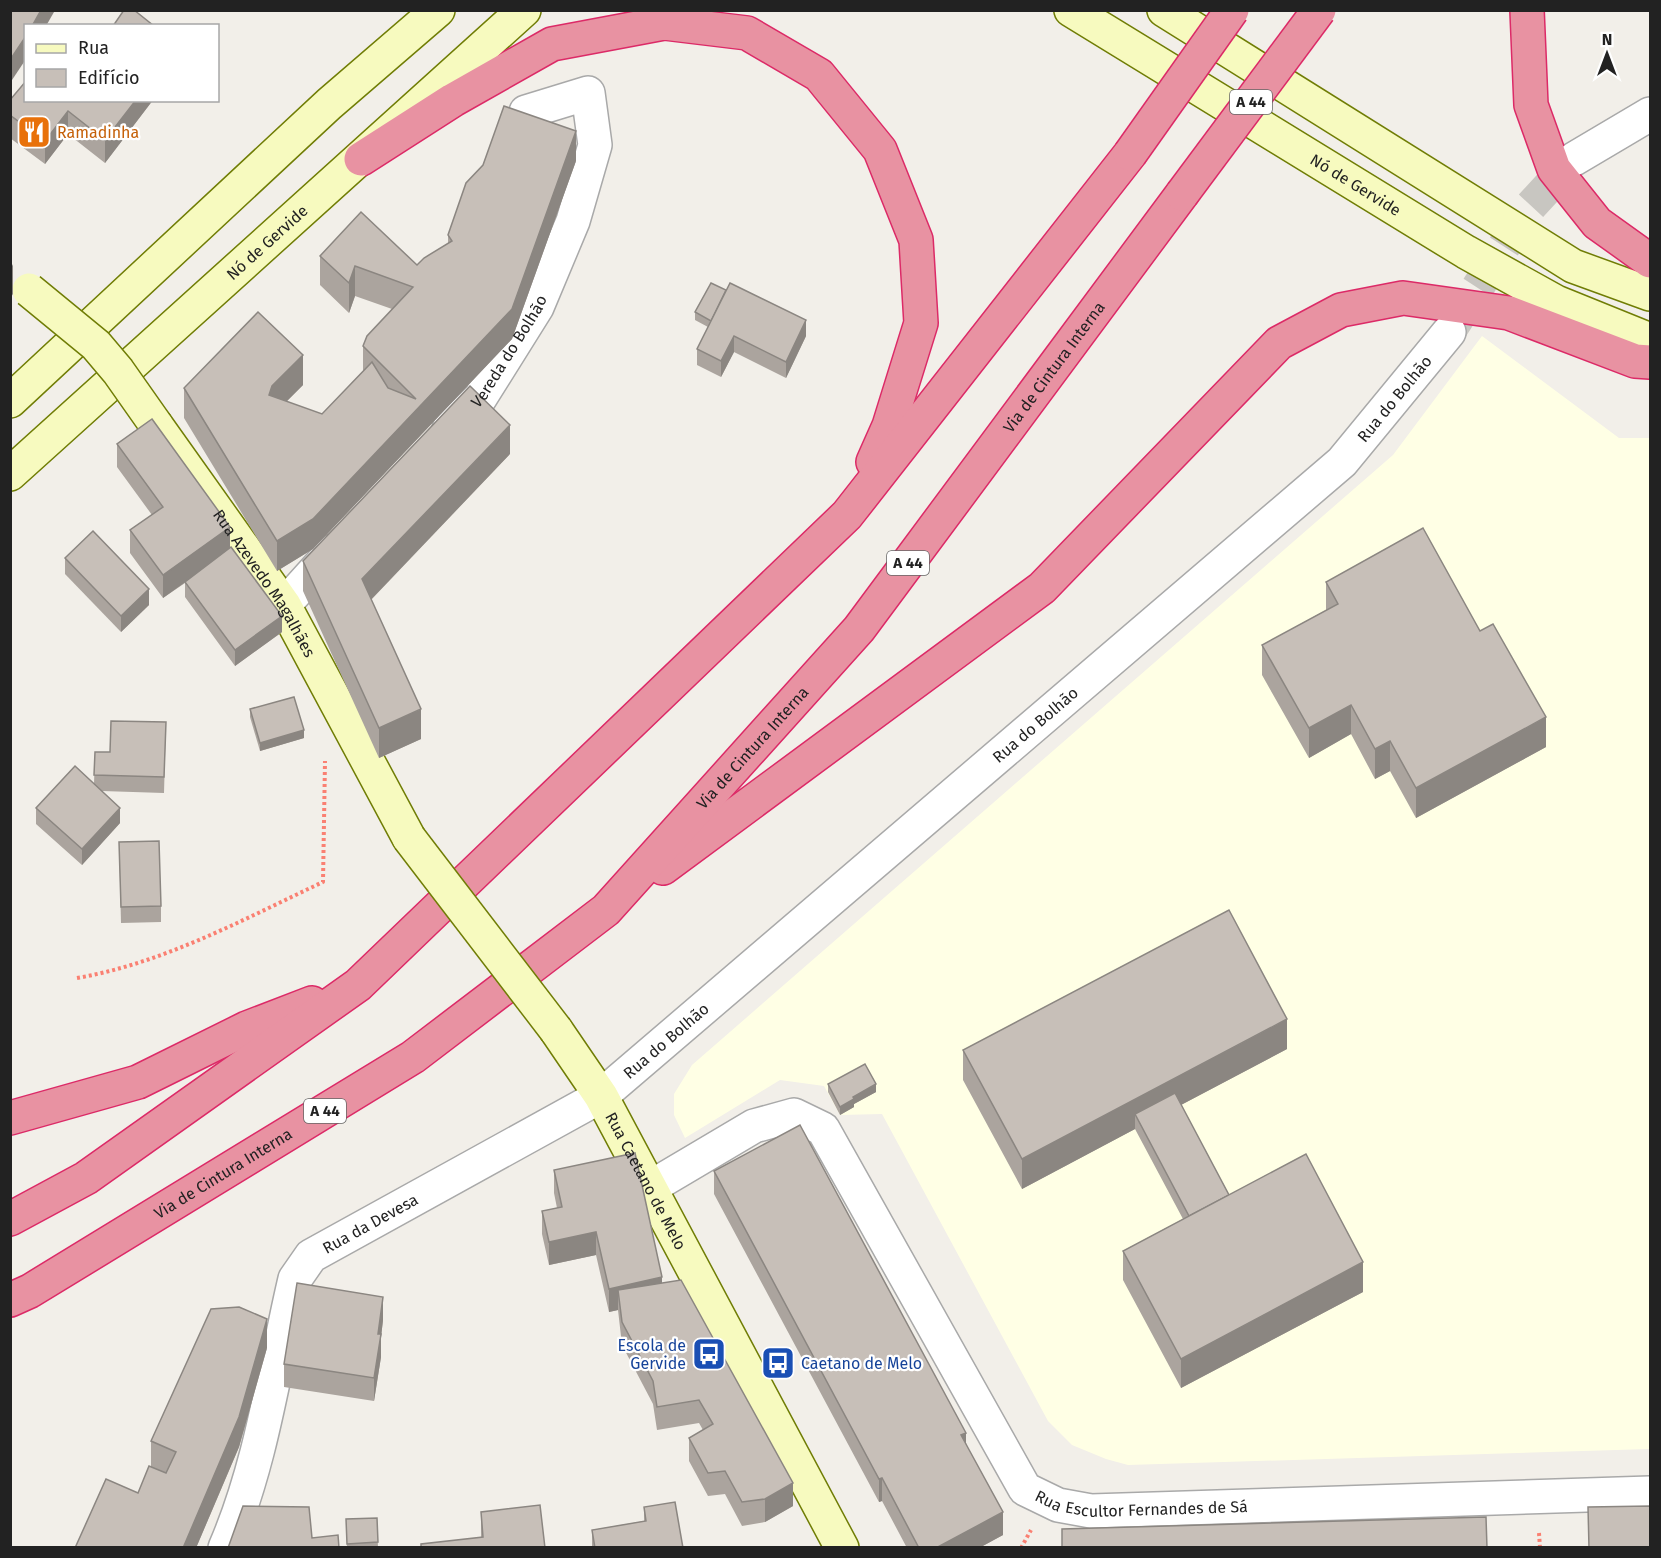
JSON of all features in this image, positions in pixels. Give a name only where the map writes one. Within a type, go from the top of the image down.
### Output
[{"type":"highway","points":[[10,1219],[86,1178],[358,985],[847,515],[1130,154],[1232,10]]},
{"type":"highway","name":"Via de Cintura Interna","points":[[17,1300],[413,1057],[606,910],[859,629],[1319,10]]},
{"type":"highway","points":[[1527,10],[1531,105],[1554,169],[1597,223],[1650,261]]},
{"type":"highway","points":[[361,159],[453,100],[552,44],[664,23],[747,33],[819,75],[880,150],[916,240],[921,323],[889,426],[847,515]]},
{"type":"highway","points":[[606,910],[1042,588],[1279,343],[1341,310],[1403,297],[1509,313],[1635,361],[1650,362]]},
{"type":"highway","points":[[10,1118],[138,1082],[247,1028],[358,985]]},
{"type":"main road","points":[[10,401],[329,104],[438,10]]},
{"type":"main road","name":"Nó de Gervide","points":[[10,474],[524,10]]},
{"type":"main road","name":"Nó de Gervide","points":[[1071,10],[1466,252],[1556,302],[1650,340]]},
{"type":"main road","points":[[1164,10],[1573,266],[1650,294]]},
{"type":"main road","name":"Rua Azevedo Magalhães","points":[[20,284],[96,345],[118,370],[284,605],[409,838]]},
{"type":"main road","name":"Rua Caetano de Melo","points":[[409,838],[556,1030],[601,1096],[842,1548]]},
{"type":"street","name":"Vereda do Bolhão","points":[[431,447],[480,398],[537,307],[573,221],[595,145],[588,93],[526,112]]},
{"type":"street","points":[[1575,159],[1650,114]]},
{"type":"street","name":"Rua do Bolhão","points":[[601,1096],[1342,462],[1449,332]]},
{"type":"street","points":[[284,605],[352,530]]},
{"type":"street","name":"Rua da Devesa","points":[[225,1548],[257,1454],[295,1279],[311,1256],[601,1096]]},
{"type":"street","name":"Rua Escultor Fernandes de Sá","points":[[651,1187],[754,1126],[794,1115],[823,1129],[1025,1489],[1058,1504],[1090,1511],[1650,1493]]},
{"type":"path","points":[[77,978],[145,961],[225,928],[323,882],[325,755],[349,727]]},
{"type":"shaded area","points":[[1482,336],[1619,438],[1650,438],[1650,1449],[1128,1465],[1106,1459],[1072,1445],[1048,1421],[882,1114],[840,1115],[824,1086],[780,1080],[685,1138],[674,1115],[674,1094],[692,1065],[1393,455]]},
{"type":"building","points":[[10,10],[41,10],[33,24],[24,24],[24,39],[10,60]]},
{"type":"building","points":[[124,10],[134,10],[152,24],[114,24]]},
{"type":"building","points":[[24,83],[24,102],[134,102],[105,140],[68,111],[45,141],[10,115],[10,100]]},
{"type":"building","points":[[504,106],[576,131],[512,309],[313,519],[277,541],[184,388],[258,312],[303,355],[272,386],[269,395],[322,414],[372,362],[388,388],[416,399],[363,346],[367,336],[413,287],[355,266],[349,283],[320,256],[361,212],[417,265],[424,258],[452,241],[448,235],[466,183],[483,165]]},
{"type":"building","points":[[711,283],[726,290],[711,321],[695,312]]},
{"type":"building","points":[[730,283],[806,320],[786,362],[734,336],[721,361],[697,349]]},
{"type":"building","points":[[470,386],[510,425],[362,579],[421,709],[379,728],[303,561]]},
{"type":"building","points":[[152,419],[230,527],[163,575],[130,530],[163,507],[117,444]]},
{"type":"building","points":[[1423,528],[1480,631],[1493,624],[1546,717],[1416,788],[1390,741],[1375,749],[1351,705],[1309,728],[1262,645],[1338,604],[1326,582]]},
{"type":"building","points":[[93,531],[149,589],[121,616],[65,558]]},
{"type":"building","points":[[231,547],[282,616],[235,650],[185,582]]},
{"type":"building","points":[[294,697],[304,730],[260,743],[250,709]]},
{"type":"building","points":[[111,721],[166,722],[164,777],[94,775],[95,752],[110,752]]},
{"type":"building","points":[[75,766],[120,808],[82,849],[36,808]]},
{"type":"building","points":[[159,841],[161,906],[121,907],[119,842]]},
{"type":"building","points":[[1229,910],[1287,1019],[1022,1159],[963,1050]]},
{"type":"building","points":[[865,1064],[876,1084],[840,1107],[828,1084]]},
{"type":"building","points":[[1175,1093],[1229,1195],[1189,1216],[1135,1114]]},
{"type":"building","points":[[800,1125],[966,1433],[961,1435],[1003,1512],[936,1548],[919,1548],[882,1478],[879,1479],[714,1171]]},
{"type":"building","points":[[635,1153],[662,1277],[609,1289],[596,1232],[549,1242],[542,1211],[562,1207],[554,1170]]},
{"type":"building","points":[[1306,1154],[1363,1262],[1181,1359],[1123,1251]]},
{"type":"building","points":[[681,1280],[793,1483],[765,1499],[742,1502],[725,1471],[708,1473],[689,1438],[713,1424],[699,1400],[657,1407],[653,1381],[622,1322],[618,1290]]},
{"type":"building","points":[[297,1283],[383,1297],[378,1334],[381,1334],[374,1378],[284,1364]]},
{"type":"building","points":[[239,1307],[267,1319],[239,1417],[183,1548],[75,1548],[106,1479],[138,1493],[149,1466],[166,1473],[176,1452],[151,1441],[211,1309]]},
{"type":"building","points":[[675,1502],[683,1548],[595,1548],[592,1530],[646,1521],[644,1507]]},
{"type":"building","points":[[540,1505],[545,1548],[421,1548],[421,1544],[483,1537],[481,1512]]},
{"type":"building","points":[[243,1506],[309,1507],[312,1538],[338,1535],[339,1548],[228,1548]]},
{"type":"building","points":[[1650,1506],[1650,1548],[1589,1548],[1588,1507]]},
{"type":"building","points":[[1486,1517],[1487,1548],[1062,1548],[1062,1529]]},
{"type":"building","points":[[377,1518],[378,1542],[347,1544],[346,1519]]},
{"type":"tunnel","points":[[1451,329],[1528,209],[1574,159]]},
{"type":"place","name":"Ramadinha","points":[[34,132]]},
{"type":"place","name":"Escola de Gervide","points":[[709,1354]]},
{"type":"place","name":"Caetano de Melo","points":[[778,1363]]}]
